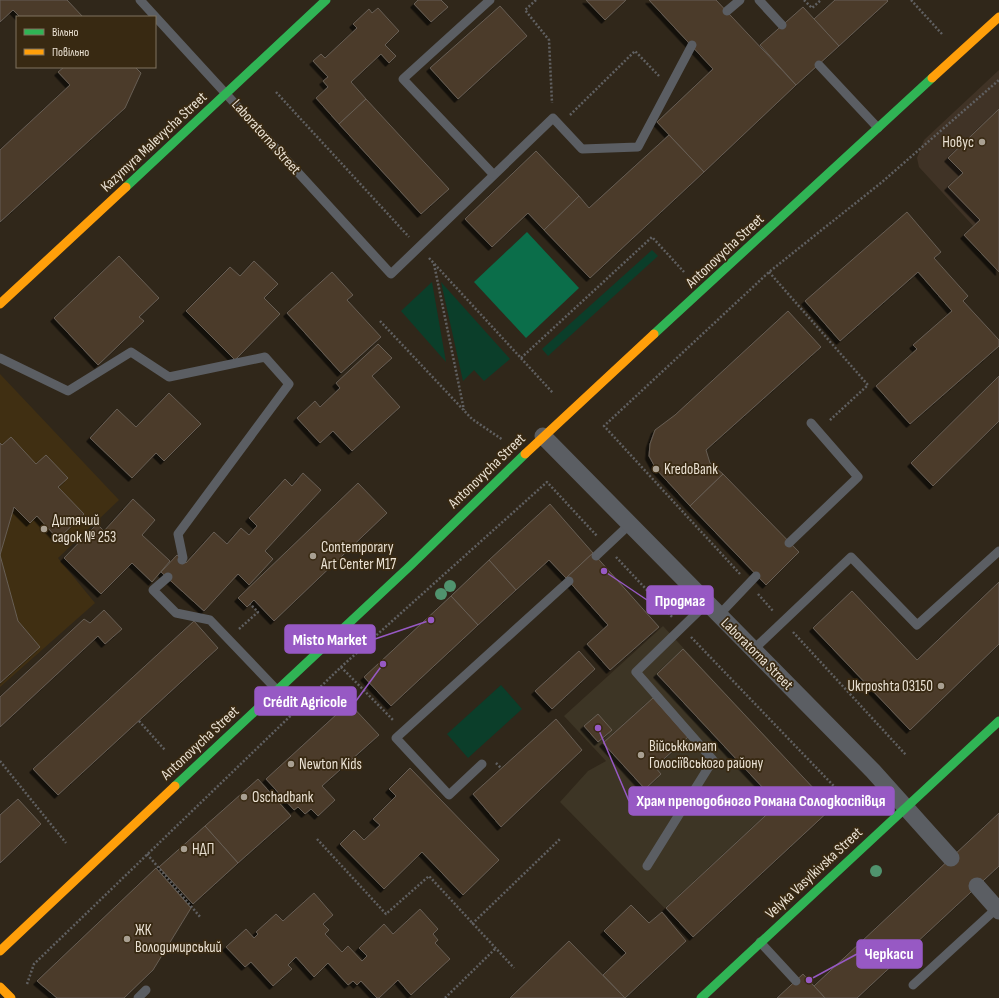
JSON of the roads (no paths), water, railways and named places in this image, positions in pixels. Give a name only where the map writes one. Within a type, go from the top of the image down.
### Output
[{"type":"main road","name":"Kazymyra Malevycha Street","points":[[0,304],[326,0]]},
{"type":"main road","name":"Antonovycha Street","points":[[0,951],[276,689],[411,565],[544,436],[999,17]]},
{"type":"main road","name":"Velyka Vasylkivska Street","points":[[700,998],[999,721]]},
{"type":"main road","points":[[0,987],[11,998]]},
{"type":"street","name":"Laboratorna Street","points":[[544,436],[906,808],[951,858]]},
{"type":"street","points":[[977,886],[996,903]]},
{"type":"lane","name":"Laboratorna Street","points":[[140,0],[155,16]]},
{"type":"lane","points":[[490,0],[403,79],[493,174],[552,118],[582,149],[638,147],[692,45]]},
{"type":"lane","points":[[727,11],[740,0]]},
{"type":"lane","points":[[759,0],[782,25]]},
{"type":"lane","name":"Laboratorna Street","points":[[156,17],[391,274],[493,174]]},
{"type":"lane","points":[[819,65],[879,128]]},
{"type":"lane","points":[[0,358],[68,391],[131,352],[169,377],[265,357],[289,384],[178,534],[182,560]]},
{"type":"lane","points":[[789,543],[858,477],[811,422]]},
{"type":"lane","points":[[596,556],[630,524]]},
{"type":"lane","points":[[753,650],[851,557],[917,625],[999,551]]},
{"type":"lane","points":[[719,615],[756,576]]},
{"type":"lane","points":[[168,577],[154,590],[176,613],[210,620],[276,689]]},
{"type":"lane","points":[[482,764],[449,795],[396,738],[569,581]]},
{"type":"lane","points":[[648,866],[712,760],[636,672],[707,602]]},
{"type":"lane","points":[[913,985],[996,903]]},
{"type":"lane","points":[[760,942],[796,981]]},
{"type":"lane","points":[[138,998],[146,990]]},
{"type":"place","name":"Новус","points":[[982,142]]},
{"type":"place","name":"KredoBank","points":[[656,469]]},
{"type":"place","name":"Дитячий садок № 253","points":[[44,529]]},
{"type":"place","name":"Contemporary Art Center M17","points":[[313,556]]},
{"type":"place","name":"Продмаг","points":[[604,571]]},
{"type":"place","name":"Misto Market","points":[[431,620]]},
{"type":"place","name":"Crédit Agricole","points":[[383,664]]},
{"type":"place","name":"Ukrposhta 03150","points":[[941,686]]},
{"type":"place","name":"Храм преподобного Романа Солодкоспівця","points":[[598,728]]},
{"type":"place","name":"Військкомат Голосіївського району","points":[[641,755]]},
{"type":"place","name":"Newton Kids","points":[[291,764]]},
{"type":"place","name":"Oschadbank","points":[[244,797]]},
{"type":"place","name":"НДП","points":[[184,849]]},
{"type":"place","name":"ЖК Володимирський","points":[[127,939]]},
{"type":"place","name":"Черкаси","points":[[809,980]]}]
